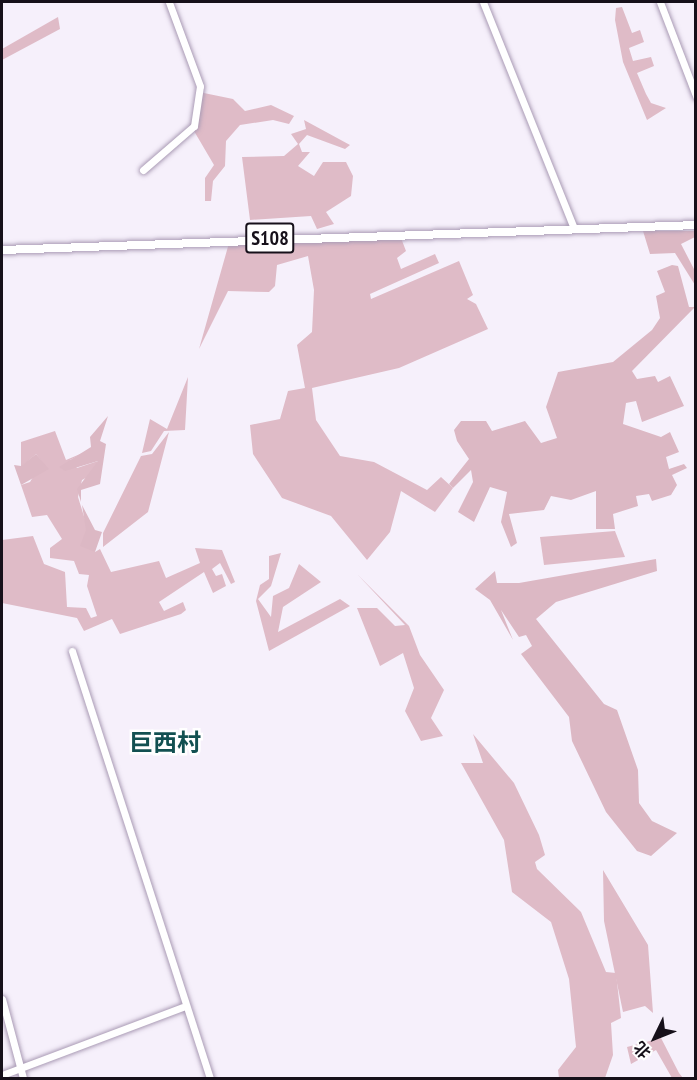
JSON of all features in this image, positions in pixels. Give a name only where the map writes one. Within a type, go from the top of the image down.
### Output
[{"type":"main road","name":"S108","points":[[2,250],[696,225]]},
{"type":"street","points":[[143,170],[194,126],[200,86],[169,2]]},
{"type":"street","points":[[483,2],[574,228]]},
{"type":"street","points":[[660,2],[696,96]]},
{"type":"street","points":[[72,651],[183,1007],[210,1078]]},
{"type":"street","points":[[2,999],[23,1078]]},
{"type":"street","points":[[2,1075],[183,1007]]},
{"type":"shaded area","points":[[622,7],[632,33],[640,30],[644,42],[629,48],[633,61],[651,57],[654,66],[637,73],[646,94],[651,103],[666,108],[647,120],[623,62],[615,20],[616,8]]},
{"type":"shaded area","points":[[58,17],[60,29],[2,60],[2,49]]},
{"type":"shaded area","points":[[199,92],[233,99],[245,111],[271,105],[294,116],[289,124],[273,120],[240,125],[226,141],[225,166],[213,181],[211,201],[205,201],[205,178],[214,165],[194,131]]},
{"type":"shaded area","points":[[304,120],[350,145],[345,149],[307,135],[299,144],[302,152],[310,152],[298,166],[314,176],[323,162],[346,162],[353,176],[351,196],[326,212],[334,224],[317,229],[311,216],[250,220],[242,157],[284,156],[298,144],[291,134],[306,129]]},
{"type":"shaded area","points":[[643,231],[695,231],[695,237],[681,244],[695,271],[695,285],[675,253],[650,254]]},
{"type":"shaded area","points":[[401,238],[406,251],[397,258],[401,269],[435,254],[439,263],[370,294],[371,299],[459,261],[473,295],[467,299],[476,304],[488,329],[399,368],[312,388],[316,420],[340,456],[374,462],[427,490],[441,477],[453,488],[435,512],[401,491],[390,532],[367,560],[331,516],[282,498],[253,454],[250,425],[280,419],[288,391],[305,388],[297,345],[312,332],[314,290],[308,256],[277,265],[275,286],[269,292],[228,291],[199,349],[229,243]]},
{"type":"shaded area","points":[[672,265],[678,266],[689,307],[695,307],[632,371],[637,379],[655,376],[658,382],[670,376],[684,406],[642,422],[636,401],[626,403],[623,424],[661,437],[670,432],[679,452],[666,457],[669,469],[684,464],[687,468],[672,475],[677,485],[671,495],[652,501],[649,494],[636,496],[638,506],[613,514],[615,529],[596,529],[596,491],[571,500],[551,496],[544,510],[509,514],[517,543],[511,547],[501,522],[507,492],[490,487],[474,522],[458,512],[473,482],[471,470],[453,488],[449,484],[469,459],[457,441],[454,430],[461,421],[486,421],[492,431],[525,421],[541,443],[557,438],[546,407],[558,372],[613,362],[652,330],[660,318],[656,296],[665,292],[657,271]]},
{"type":"shaded area","points":[[188,377],[185,430],[164,431],[151,451],[142,453],[150,419],[167,429]]},
{"type":"shaded area","points":[[108,416],[100,441],[106,444],[100,484],[81,490],[81,502],[77,489],[98,461],[65,471],[59,467],[91,447],[90,437]]},
{"type":"shaded area","points":[[55,431],[66,460],[85,452],[70,460],[77,468],[98,461],[93,474],[82,480],[78,497],[95,552],[100,549],[111,572],[159,561],[166,578],[200,563],[195,548],[222,550],[235,582],[231,584],[220,563],[212,569],[216,576],[222,574],[226,586],[213,593],[204,572],[159,602],[164,611],[183,602],[186,610],[181,614],[120,634],[112,619],[84,631],[77,618],[2,603],[2,540],[33,536],[44,564],[65,572],[67,607],[86,608],[91,618],[97,616],[87,586],[89,575],[79,574],[74,561],[50,558],[50,548],[62,539],[47,515],[32,517],[21,485],[30,482],[42,462],[36,454],[21,467],[21,442]]},
{"type":"shaded area","points":[[169,432],[148,512],[103,547],[103,533],[141,456],[152,454]]},
{"type":"shaded area","points":[[36,454],[49,469],[21,485],[14,465],[21,466]]},
{"type":"shaded area","points":[[82,505],[95,530],[102,532],[95,552],[80,546],[86,530]]},
{"type":"shaded area","points":[[615,531],[625,557],[544,565],[540,537]]},
{"type":"shaded area","points":[[281,553],[271,586],[258,599],[271,617],[273,596],[289,588],[299,564],[321,582],[283,607],[278,632],[340,599],[350,606],[269,651],[256,601],[260,585],[269,579],[269,556]]},
{"type":"shaded area","points":[[656,559],[657,571],[556,602],[536,619],[604,704],[617,710],[638,770],[639,803],[652,821],[677,833],[651,856],[637,851],[606,812],[572,741],[569,717],[521,654],[532,646],[526,635],[519,637],[501,610],[513,640],[490,600],[475,589],[495,571],[497,583],[519,583]]},
{"type":"shaded area","points":[[357,574],[409,626],[420,655],[444,690],[431,718],[443,736],[421,741],[405,711],[414,688],[403,653],[380,666],[357,608],[377,608],[395,626],[405,625]]},
{"type":"shaded area","points":[[473,734],[514,783],[539,835],[545,855],[535,862],[537,869],[581,912],[606,972],[616,973],[621,1018],[611,1023],[613,1055],[605,1078],[559,1078],[558,1070],[576,1047],[569,979],[551,922],[512,892],[504,840],[461,763],[483,763]]},
{"type":"shaded area","points":[[603,870],[648,945],[653,1013],[645,1006],[623,1012],[604,921]]},
{"type":"shaded area","points":[[661,1038],[683,1078],[672,1078],[656,1050],[631,1064],[627,1047]]},
{"type":"district","name":"巨西村","points":[[165,743]]}]
